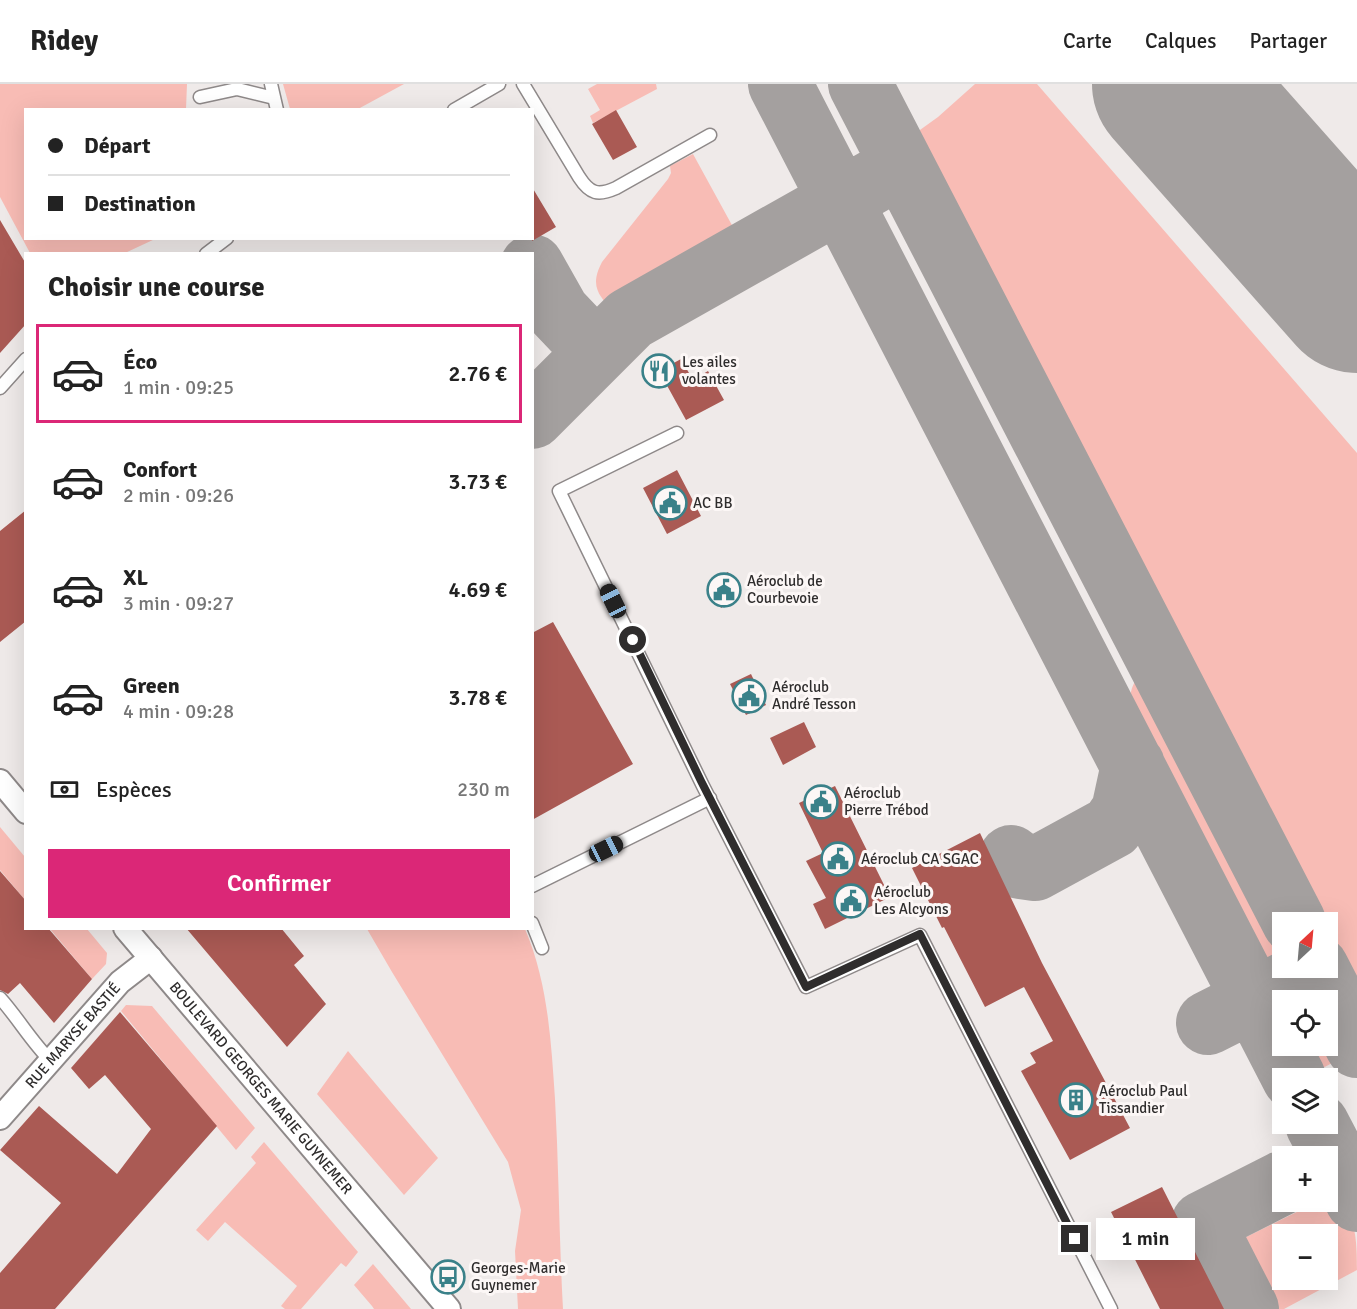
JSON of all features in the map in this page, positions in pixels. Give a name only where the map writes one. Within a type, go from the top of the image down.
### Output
[{"type":"street","points":[[0,781],[24,810]]},
{"type":"street","name":"BOULEVARD GEORGES MARIE GUYNEMER","points":[[127,930],[449,1309]]},
{"type":"street","name":"RUE MARYSE BASTIÉ","points":[[0,1118],[120,982],[151,958]]},
{"type":"lane","points":[[270,84],[276,104]]},
{"type":"lane","points":[[457,108],[499,84]]},
{"type":"lane","points":[[523,84],[585,187],[603,194],[710,135]]},
{"type":"lane","points":[[200,97],[237,89],[276,104]]},
{"type":"lane","points":[[209,252],[224,240]]},
{"type":"lane","points":[[0,388],[24,361]]},
{"type":"lane","points":[[677,433],[559,491],[710,798],[806,987],[920,934],[1111,1309]]},
{"type":"lane","points":[[534,885],[710,798]]},
{"type":"lane","points":[[534,928],[542,948]]},
{"type":"lane","points":[[0,998],[37,1047],[50,1060]]},
{"type":"shaded area","points":[[0,84],[187,84],[186,108],[24,108],[24,240],[153,240],[127,252],[29,252],[0,197]]},
{"type":"shaded area","points":[[283,84],[404,84],[360,108],[290,108]]},
{"type":"shaded area","points":[[597,84],[656,84],[657,89],[593,123],[590,116],[600,110],[588,89]]},
{"type":"shaded area","points":[[975,84],[1037,84],[1357,453],[1357,1018],[1337,978],[1338,912],[1303,912],[906,140],[938,117]]},
{"type":"shaded area","points":[[693,154],[739,238],[644,293],[615,314],[600,296],[596,284],[602,262],[668,179],[671,173],[670,166]]},
{"type":"shaded area","points":[[1139,677],[1147,681],[1156,694],[1272,920],[1272,963],[1259,970],[1132,722],[1130,704],[1135,681]]},
{"type":"shaded area","points":[[0,827],[24,856],[24,899],[0,870]]},
{"type":"shaded area","points":[[51,930],[88,930],[107,953],[106,964],[92,979]]},
{"type":"shaded area","points":[[368,930],[525,930],[544,991],[550,1034],[554,1077],[563,1309],[518,1309],[515,1251],[521,1210],[508,1162]]},
{"type":"shaded area","points":[[126,1005],[152,1006],[255,1128],[236,1150],[121,1011]]},
{"type":"shaded area","points":[[1338,1049],[1342,1058],[1323,1068],[1311,1068],[1303,1056],[1338,1056]]},
{"type":"shaded area","points":[[348,1051],[438,1158],[404,1195],[317,1094]]},
{"type":"shaded area","points":[[264,1142],[358,1252],[346,1267],[341,1263],[301,1309],[285,1309],[281,1306],[297,1286],[225,1222],[208,1241],[196,1230],[256,1163],[251,1157]]},
{"type":"shaded area","points":[[1338,1201],[1345,1207],[1353,1226],[1357,1248],[1357,1270],[1338,1280],[1338,1224],[1272,1224],[1297,1212],[1338,1212]]},
{"type":"shaded area","points":[[1272,1224],[1272,1290],[1320,1290],[1284,1309],[1268,1309],[1236,1246],[1238,1241]]},
{"type":"shaded area","points":[[373,1264],[411,1309],[374,1309],[354,1285]]},
{"type":"building","points":[[616,110],[637,147],[613,160],[592,124]]},
{"type":"building","points":[[534,190],[556,227],[534,240]]},
{"type":"building","points":[[0,220],[24,261],[24,326],[0,353]]},
{"type":"building","points":[[681,359],[693,380],[708,371],[724,400],[686,420],[659,371]]},
{"type":"building","points":[[677,470],[701,516],[667,534],[643,488]]},
{"type":"building","points":[[24,512],[24,623],[0,642],[0,531]]},
{"type":"building","name":"Aéroclub de Courbevoie","points":[[728,572],[740,597],[721,608],[709,583]]},
{"type":"building","points":[[553,622],[633,764],[534,819],[534,632]]},
{"type":"building","name":"Aéroclub André Tesson","points":[[751,674],[766,705],[746,715],[730,684]]},
{"type":"building","points":[[804,722],[816,747],[783,765],[770,738]]},
{"type":"building","points":[[835,786],[890,897],[825,929],[813,904],[826,898],[806,861],[823,853],[799,803]]},
{"type":"building","points":[[980,833],[1042,963],[1130,1128],[1070,1160],[1021,1071],[1036,1063],[1030,1053],[1053,1041],[1024,987],[985,1007],[912,868]]},
{"type":"building","points":[[0,871],[24,899],[24,930],[50,930],[92,979],[54,1023],[20,983],[8,994],[0,990]]},
{"type":"building","points":[[188,930],[283,930],[304,956],[294,965],[326,1004],[287,1047]]},
{"type":"building","points":[[120,1012],[217,1126],[55,1309],[0,1309],[0,1273],[61,1203],[0,1150],[39,1106],[117,1174],[151,1129],[105,1075],[89,1089],[71,1068]]},
{"type":"building","points":[[1162,1187],[1224,1309],[1160,1309],[1111,1212]]},
{"type":"taxiway","points":[[780,84],[1289,1068]]},
{"type":"taxiway","points":[[860,84],[1289,912]]},
{"type":"taxiway","points":[[534,415],[630,319],[878,179]]},
{"type":"taxiway","points":[[534,270],[558,312],[596,352]]},
{"type":"taxiway","points":[[1011,857],[1021,867],[1035,869],[1112,827],[1123,811],[1133,765]]},
{"type":"taxiway","points":[[1208,1023],[1297,978]]},
{"type":"taxiway","points":[[1322,978],[1357,1046]]},
{"type":"taxiway","points":[[1322,1134],[1357,1200]]},
{"type":"taxiway","points":[[1247,1309],[1203,1223],[1272,1188]]},
{"type":"runway","points":[[1173,84],[1357,292]]},
{"type":"place","name":"Les ailes volantes","points":[[659,371]]},
{"type":"place","name":"AC BB","points":[[670,503]]},
{"type":"place","name":"Aéroclub de Courbevoie","points":[[724,590]]},
{"type":"place","name":"Aéroclub André Tesson","points":[[749,696]]},
{"type":"place","name":"Aéroclub Pierre Trébod","points":[[821,802]]},
{"type":"place","name":"Aéroclub CA SGAC","points":[[838,859]]},
{"type":"place","name":"Aéroclub Les Alcyons","points":[[851,901]]},
{"type":"place","name":"Aéroclub Paul Tissandier","points":[[1076,1100]]},
{"type":"place","name":"Georges-Marie Guynemer","points":[[448,1277]]},
{"type":"route","points":[[633,640],[701,781],[806,987],[920,934],[1075,1239]]}]
